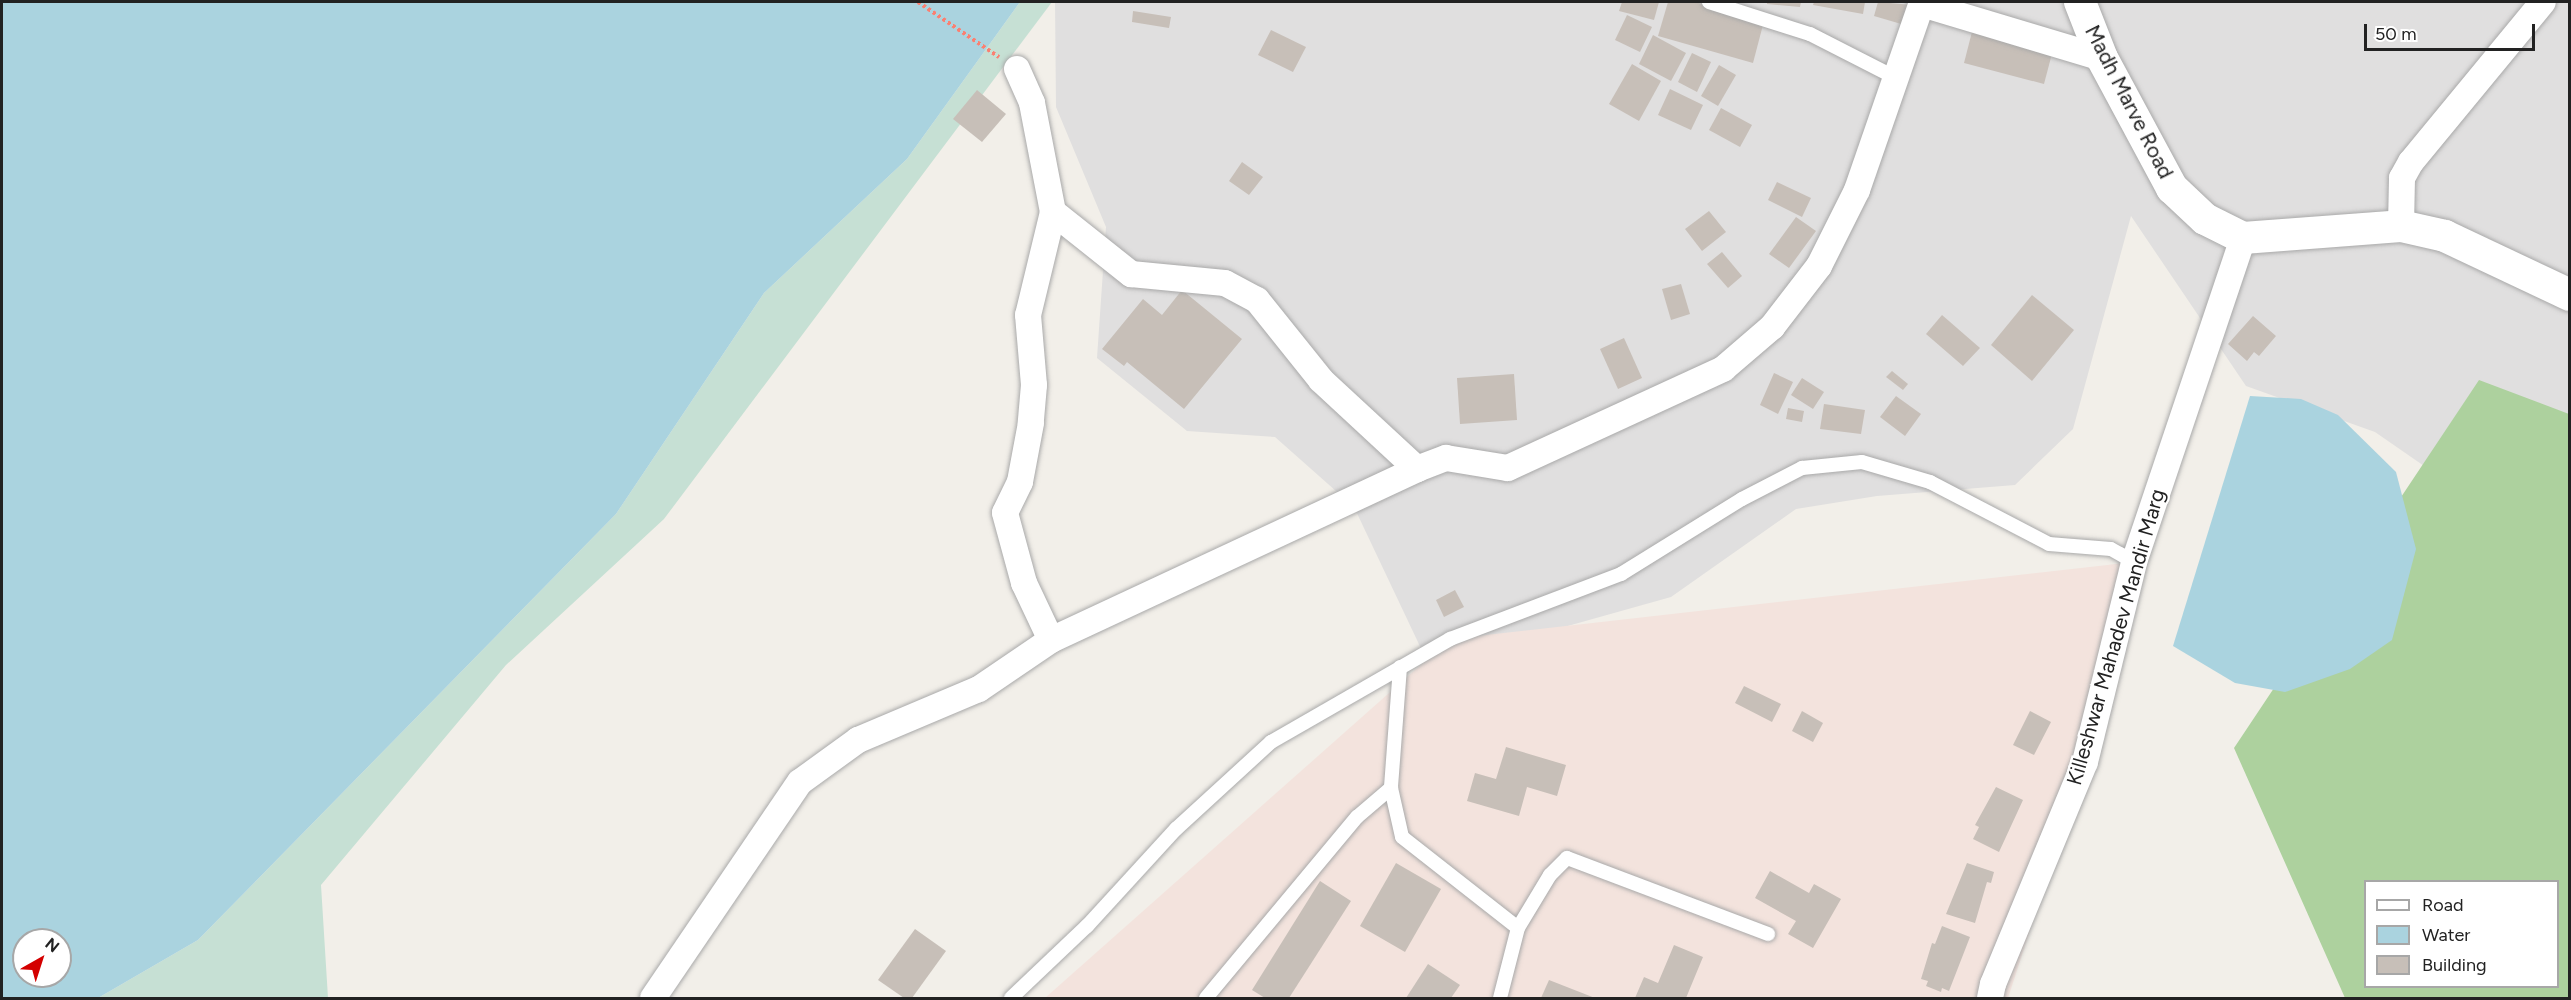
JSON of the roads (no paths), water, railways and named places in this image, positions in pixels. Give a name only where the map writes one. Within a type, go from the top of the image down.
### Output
[{"type":"street","name":"Madh Marve Road","points":[[2080,2],[2102,58],[2172,188],[2205,219],[2243,238]]},
{"type":"street","points":[[2401,226],[2402,178],[2411,162],[2543,2]]},
{"type":"street","points":[[653,999],[800,782],[858,740],[979,689],[1051,639],[1418,469],[1446,458],[1508,468],[1723,369],[1772,327],[1819,266],[1857,190],[1898,79],[1922,3],[2102,58]]},
{"type":"street","points":[[1017,69],[1032,103],[1053,212],[1028,315],[1034,377],[1031,423],[1020,482],[1005,513],[1024,583],[1051,639]]},
{"type":"street","points":[[1053,212],[1131,274],[1224,283],[1257,300],[1321,380],[1418,469]]},
{"type":"street","points":[[2243,238],[2401,226],[2445,236],[2570,295]]},
{"type":"street","name":"Killeshwar Mahadev Mandir Marg","points":[[1990,999],[1993,984],[2085,762],[2133,562],[2243,238]]},
{"type":"lane","points":[[1709,2],[1810,34],[1898,79]]},
{"type":"lane","points":[[1011,999],[1088,926],[1176,829],[1271,742],[1450,639],[1621,574],[1742,499],[1802,468],[1862,462],[1930,482],[2049,544],[2111,549],[2133,562]]},
{"type":"lane","points":[[1400,667],[1391,788],[1402,837],[1518,928]]},
{"type":"lane","points":[[1206,999],[1357,817],[1391,788]]},
{"type":"lane","points":[[1500,999],[1518,928],[1550,874],[1568,858],[1768,934]]},
{"type":"water","points":[[2,2],[1020,2],[907,159],[764,293],[616,514],[198,940],[98,998],[2,998]]},
{"type":"water","points":[[2250,396],[2301,399],[2338,415],[2396,472],[2416,549],[2392,640],[2350,669],[2285,692],[2235,683],[2173,646]]}]
